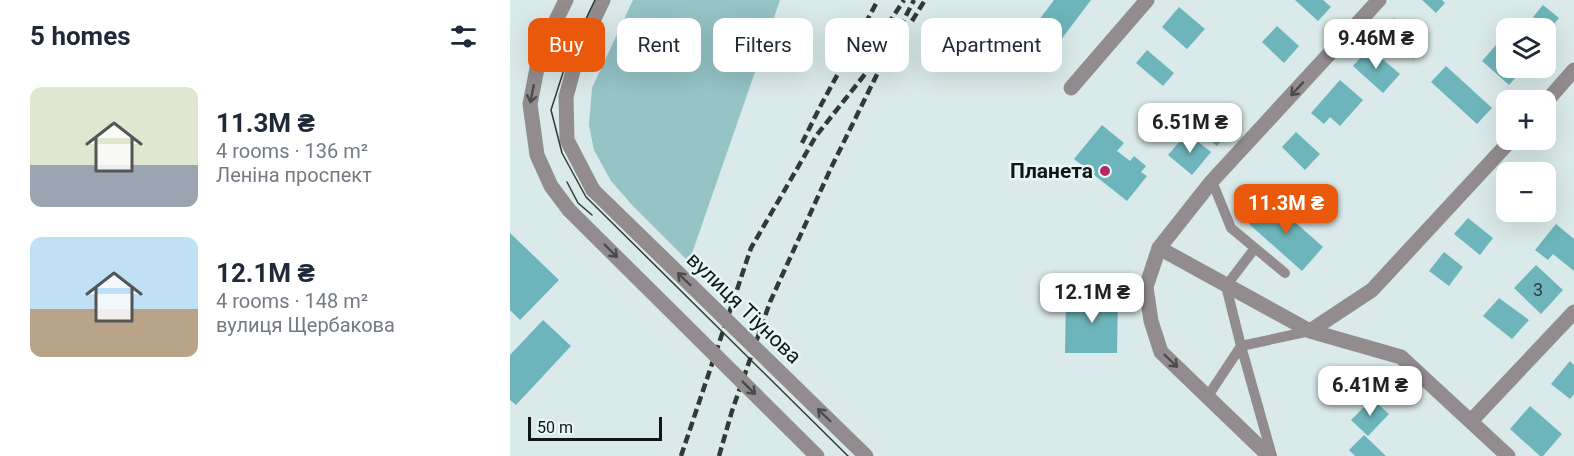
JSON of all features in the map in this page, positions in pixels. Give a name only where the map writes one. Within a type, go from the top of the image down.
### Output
[{"type":"street","points":[[566,0],[540,53],[530,104],[537,155],[551,186],[569,210],[818,456]]},
{"type":"street","name":"вулиця Тіунова","points":[[603,0],[578,52],[566,97],[567,141],[593,190],[866,456]]},
{"type":"street","points":[[1071,88],[1147,0]]},
{"type":"street","points":[[1271,456],[1161,352],[1151,321],[1146,287],[1159,248],[1212,181],[1379,0]]},
{"type":"street","points":[[1556,90],[1574,70]]},
{"type":"street","points":[[1310,331],[1372,290],[1502,150]]},
{"type":"street","points":[[1159,248],[1310,331],[1401,357],[1508,456]]},
{"type":"street","points":[[1472,421],[1574,312]]},
{"type":"lane","points":[[1212,181],[1231,228],[1285,273]]},
{"type":"lane","points":[[1255,248],[1226,286],[1240,346],[1271,456]]},
{"type":"lane","points":[[1208,396],[1240,346],[1310,331]]},
{"type":"shaded area","points":[[633,0],[780,0],[774,18],[713,18],[713,72],[755,72],[689,262],[611,181],[594,150],[589,125],[592,88],[599,72],[605,72],[605,60],[617,34],[617,72],[701,72],[701,18],[625,18]]},
{"type":"building","points":[[1054,0],[1091,0],[1062,38],[1062,18],[1040,18]]},
{"type":"building","points":[[1295,0],[1323,0],[1331,7],[1318,21]]},
{"type":"building","points":[[1422,0],[1442,0],[1445,3],[1436,13]]},
{"type":"building","points":[[1543,5],[1559,18],[1556,22],[1556,18],[1533,17]]},
{"type":"building","points":[[1179,7],[1205,29],[1187,49],[1162,27]]},
{"type":"building","points":[[1394,18],[1425,46],[1413,59],[1382,31]]},
{"type":"building","points":[[1277,26],[1299,46],[1284,63],[1262,42]]},
{"type":"building","points":[[1496,45],[1496,73],[1482,61]]},
{"type":"building","points":[[1369,48],[1400,74],[1383,93],[1353,66]]},
{"type":"building","points":[[1147,50],[1174,73],[1163,86],[1136,63]]},
{"type":"building","points":[[1446,66],[1492,108],[1477,124],[1431,82]]},
{"type":"building","points":[[1501,78],[1515,78],[1509,85]]},
{"type":"building","points":[[1340,80],[1363,100],[1340,126],[1330,117],[1324,124],[1311,113]]},
{"type":"building","points":[[1212,104],[1236,124],[1217,146],[1193,126]]},
{"type":"building","points":[[1102,125],[1124,143],[1117,151],[1130,161],[1134,156],[1146,166],[1141,172],[1147,176],[1127,201],[1074,159]]},
{"type":"building","points":[[1296,132],[1320,154],[1305,170],[1282,147]]},
{"type":"building","points":[[1187,133],[1211,152],[1192,175],[1168,155]]},
{"type":"building","points":[[1270,200],[1323,247],[1302,271],[1249,224]]},
{"type":"building","points":[[1468,218],[1493,238],[1480,255],[1454,234]]},
{"type":"building","points":[[1556,224],[1574,239],[1574,271],[1553,254],[1548,260],[1535,250]]},
{"type":"building","points":[[510,233],[559,280],[520,320],[510,310]]},
{"type":"building","points":[[1444,252],[1463,267],[1449,286],[1429,271]]},
{"type":"building","points":[[1536,265],[1563,290],[1541,314],[1514,288]]},
{"type":"building","points":[[1066,295],[1118,295],[1117,353],[1065,353]]},
{"type":"building","points":[[1499,298],[1529,320],[1512,339],[1483,316]]},
{"type":"building","points":[[543,320],[571,346],[516,405],[510,400],[510,355]]},
{"type":"building","points":[[1570,361],[1574,365],[1574,394],[1570,399],[1551,384]]},
{"type":"building","points":[[1372,399],[1389,414],[1368,436],[1351,420]]},
{"type":"building","points":[[1530,406],[1562,434],[1543,456],[1540,456],[1510,429]]},
{"type":"building","points":[[1364,435],[1386,456],[1355,456],[1349,450]]},
{"type":"tram line","points":[[595,0],[569,54],[551,110],[562,153],[586,197],[848,456]]},
{"type":"tram line","points":[[567,182],[578,203],[592,215]]},
{"type":"railway","points":[[802,143],[878,0]]},
{"type":"railway","points":[[892,18],[904,0]]},
{"type":"railway","points":[[681,456],[751,248],[816,136],[896,35],[914,0]]},
{"type":"railway","points":[[912,21],[925,0]]},
{"type":"railway","points":[[719,456],[732,411],[770,302],[831,168],[878,72]]},
{"type":"place","name":"Планета","points":[[1105,171]]}]
